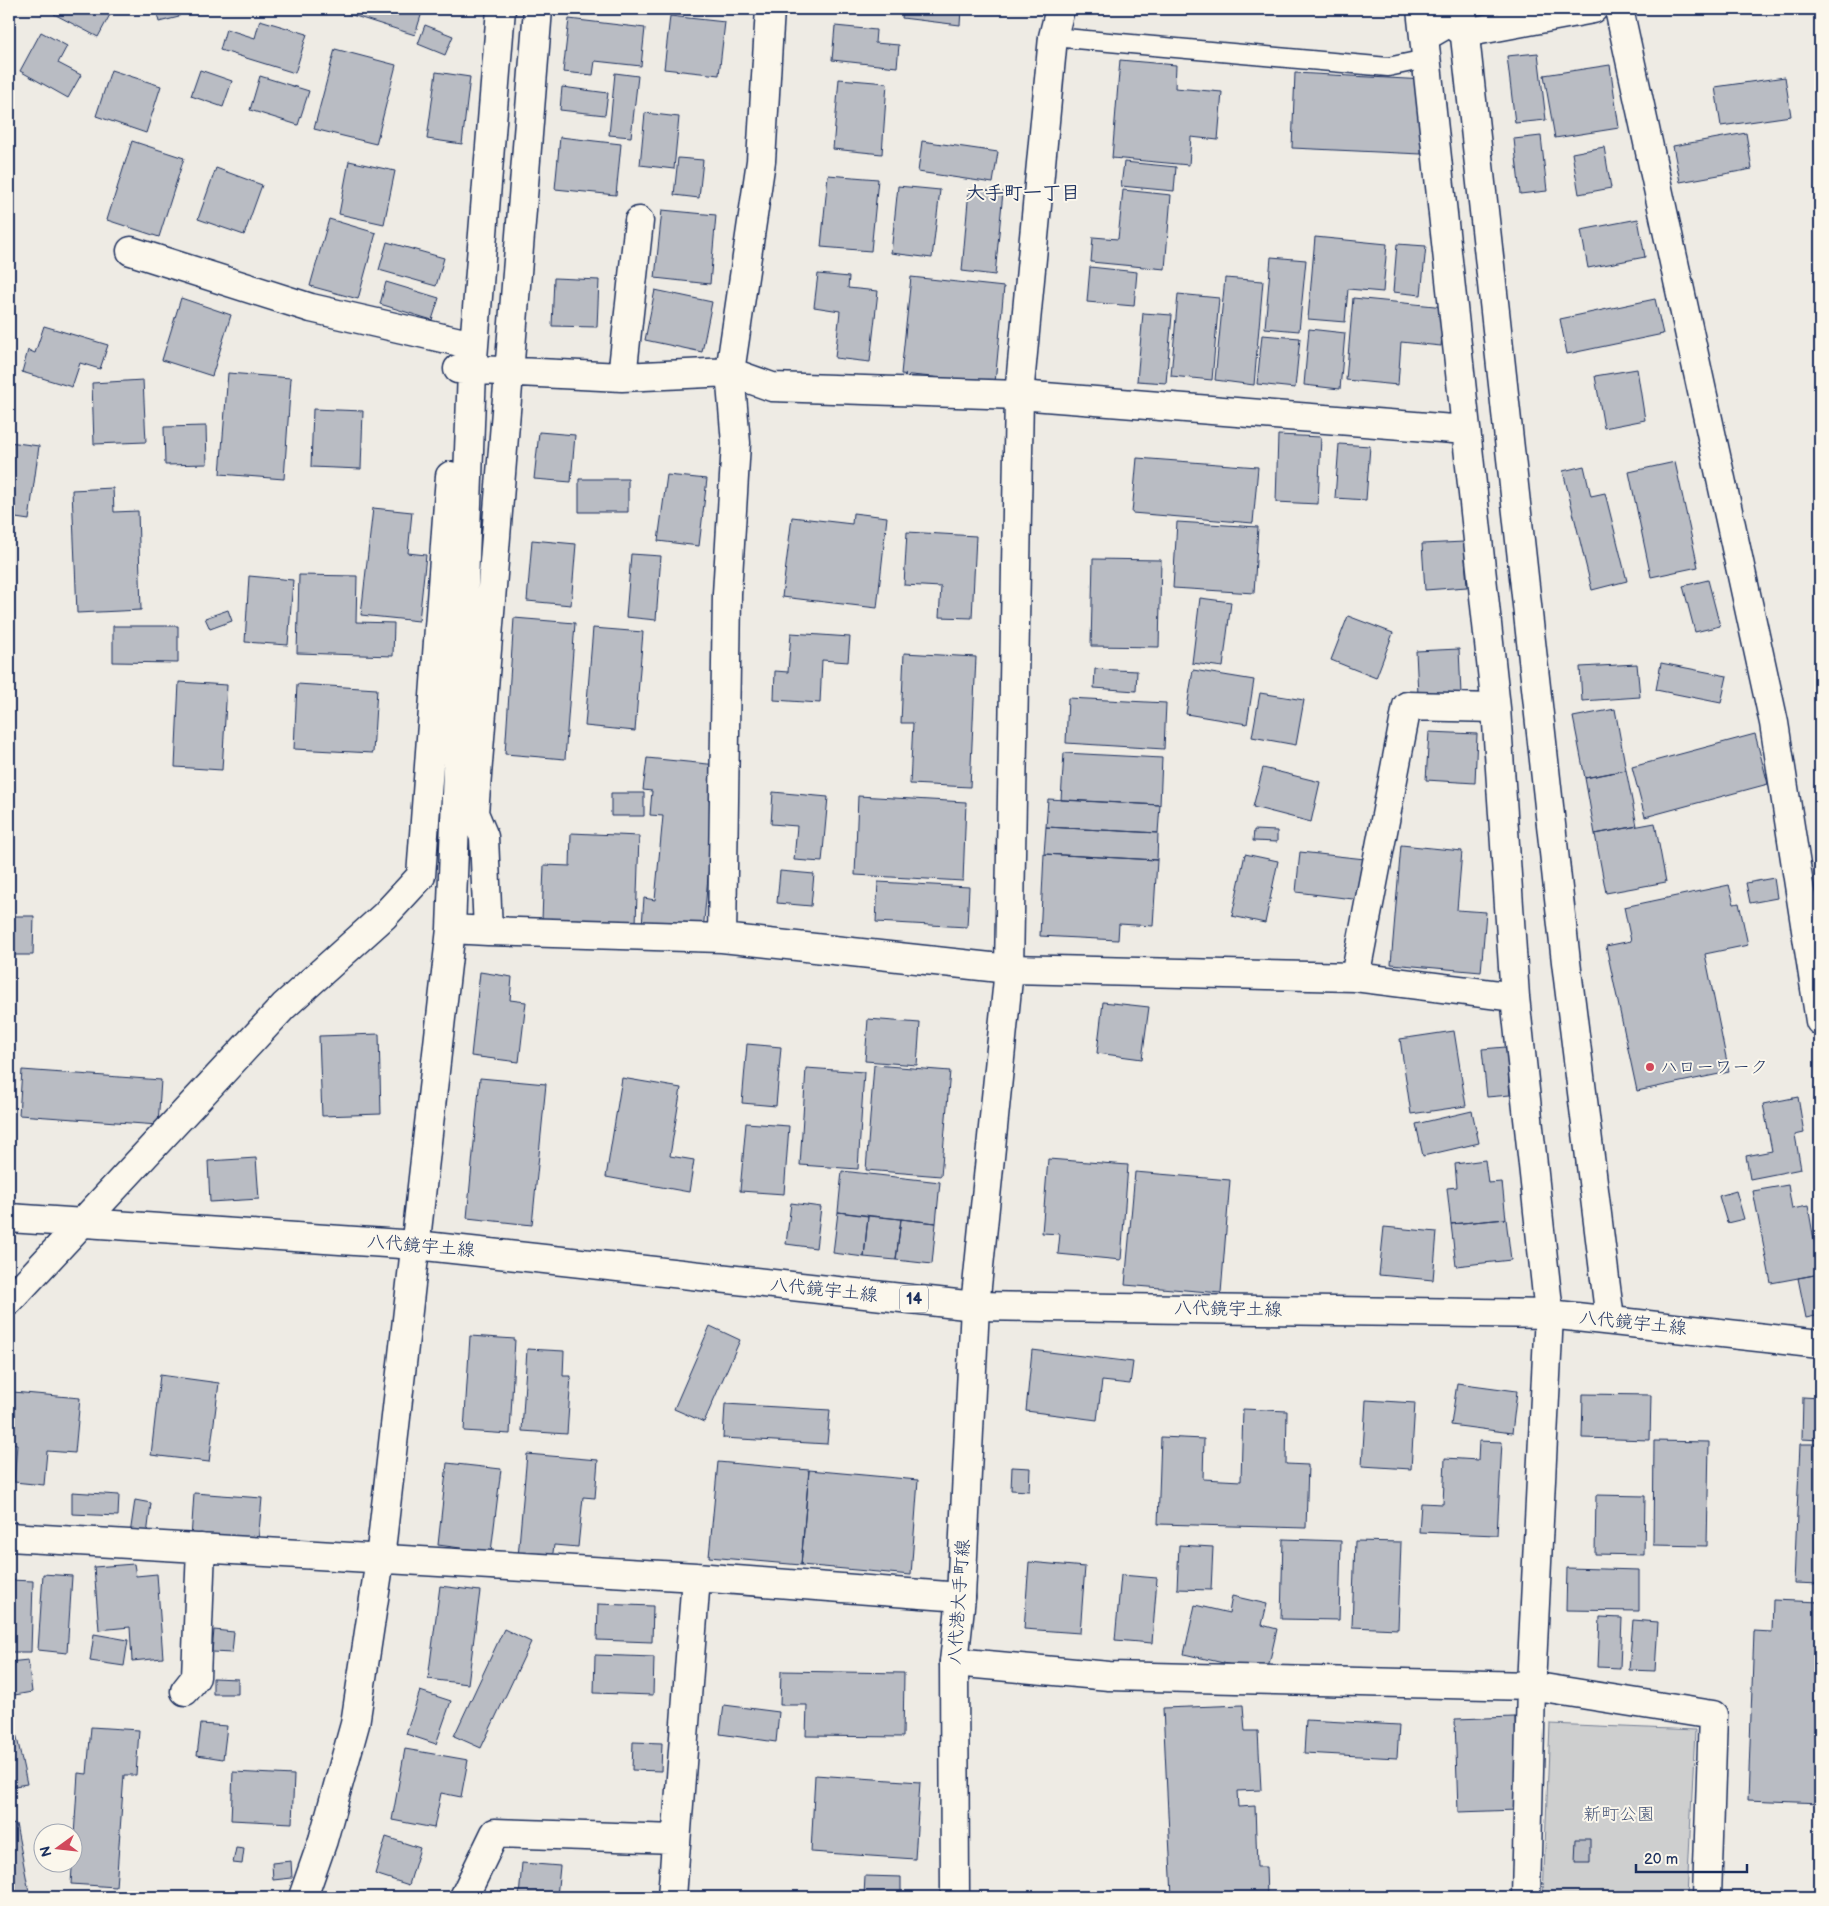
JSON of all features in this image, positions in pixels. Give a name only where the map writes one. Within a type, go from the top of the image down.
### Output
[{"type":"street","points":[[303,1897],[323,1840],[355,1724],[380,1559],[451,929],[465,370],[460,342],[484,9]]},
{"type":"street","points":[[9,1301],[284,1006],[384,916],[421,876],[465,370],[501,9]]},
{"type":"street","points":[[488,932],[484,837],[474,813],[538,9]]},
{"type":"street","points":[[722,938],[727,594],[736,443],[730,372],[761,161],[770,9]]},
{"type":"street","name":"八代港大手町線","points":[[955,1897],[954,1662],[960,1597],[975,1306],[1009,969],[1019,395],[1053,37],[1060,9]]},
{"type":"street","points":[[1420,9],[1496,708],[1515,997],[1549,1314],[1532,1686],[1526,1897]]},
{"type":"street","points":[[1425,48],[1450,22],[1593,9]]},
{"type":"street","points":[[1619,9],[1774,723],[1820,1021]]},
{"type":"street","points":[[1463,21],[1566,962],[1610,1320]]},
{"type":"street","points":[[622,377],[640,221]]},
{"type":"street","points":[[131,251],[311,308],[460,342]]},
{"type":"street","points":[[465,370],[622,377],[730,372],[772,387],[1019,395],[1466,430]]},
{"type":"street","points":[[1355,977],[1407,706],[1496,708]]},
{"type":"street","points":[[451,929],[488,932],[722,938],[1009,969],[1355,977],[1515,997]]},
{"type":"street","name":"八代鏡宇土線","points":[[9,1218],[416,1244],[975,1306],[1549,1314],[1820,1344]]},
{"type":"street","points":[[9,1537],[696,1578],[960,1597]]},
{"type":"street","points":[[185,1691],[196,1677],[201,1548]]},
{"type":"street","points":[[672,1897],[696,1578]]},
{"type":"street","points":[[954,1662],[1110,1676],[1532,1686],[1714,1715],[1707,1897]]},
{"type":"street","points":[[464,1897],[494,1833],[676,1839]]},
{"type":"lane","points":[[1053,37],[1388,67],[1425,48]]},
{"type":"green space","name":"新町公園","points":[[1550,1724],[1695,1730],[1687,1897],[1543,1897]]},
{"type":"building","points":[[57,9],[113,9],[98,37],[54,14]]},
{"type":"building","points":[[156,9],[177,9],[179,17],[159,22]]},
{"type":"building","points":[[333,9],[423,9],[415,35]]},
{"type":"building","points":[[903,9],[961,9],[960,25],[902,18]]},
{"type":"building","points":[[670,16],[725,22],[719,75],[664,69]]},
{"type":"building","points":[[569,19],[645,28],[641,66],[595,61],[593,75],[563,72]]},
{"type":"building","points":[[260,20],[307,34],[295,73],[220,50],[226,29],[255,38]]},
{"type":"building","points":[[425,25],[453,36],[445,55],[418,44]]},
{"type":"building","points":[[835,26],[876,30],[875,43],[899,45],[897,67],[832,60]]},
{"type":"building","points":[[41,32],[67,46],[58,63],[81,75],[68,98],[20,71]]},
{"type":"building","points":[[335,49],[396,65],[376,144],[314,129]]},
{"type":"building","points":[[1538,53],[1546,120],[1515,123],[1507,56]]},
{"type":"building","points":[[1120,60],[1176,65],[1175,88],[1222,92],[1218,140],[1191,137],[1189,165],[1112,158]]},
{"type":"building","points":[[1610,65],[1619,128],[1555,138],[1544,75]]},
{"type":"building","points":[[111,70],[161,86],[146,133],[96,116]]},
{"type":"building","points":[[200,70],[232,81],[223,107],[191,96]]},
{"type":"building","points":[[436,72],[470,77],[462,144],[427,139]]},
{"type":"building","points":[[615,73],[638,76],[631,137],[609,135]]},
{"type":"building","points":[[1295,73],[1425,80],[1421,154],[1292,148]]},
{"type":"building","points":[[260,76],[309,91],[298,125],[250,110]]},
{"type":"building","points":[[1785,77],[1791,116],[1721,126],[1715,87]]},
{"type":"building","points":[[839,79],[887,83],[882,154],[833,149]]},
{"type":"building","points":[[562,87],[608,93],[605,115],[560,110]]},
{"type":"building","points":[[645,113],[679,117],[674,169],[640,165]]},
{"type":"building","points":[[1746,133],[1752,169],[1680,182],[1673,146]]},
{"type":"building","points":[[1541,136],[1547,191],[1520,194],[1514,139]]},
{"type":"building","points":[[560,137],[621,144],[616,195],[555,189]]},
{"type":"building","points":[[132,141],[184,158],[159,237],[107,220]]},
{"type":"building","points":[[922,141],[998,152],[993,183],[918,172]]},
{"type":"building","points":[[1604,147],[1611,188],[1579,194],[1572,153]]},
{"type":"building","points":[[678,158],[703,160],[699,198],[674,195]]},
{"type":"building","points":[[349,161],[395,171],[384,224],[339,214]]},
{"type":"building","points":[[1124,162],[1176,167],[1174,191],[1121,186]]},
{"type":"building","points":[[216,168],[262,185],[244,235],[198,219]]},
{"type":"building","points":[[828,175],[878,179],[871,251],[821,247]]},
{"type":"building","points":[[898,186],[940,190],[932,258],[891,253]]},
{"type":"building","points":[[969,189],[1003,192],[995,275],[962,271]]},
{"type":"building","points":[[1123,190],[1171,195],[1165,269],[1091,262],[1093,237],[1118,239]]},
{"type":"building","points":[[662,210],[716,215],[710,284],[655,278]]},
{"type":"building","points":[[329,219],[376,233],[358,299],[310,286]]},
{"type":"building","points":[[1638,219],[1645,257],[1588,268],[1581,230]]},
{"type":"building","points":[[1315,237],[1387,244],[1383,292],[1348,289],[1345,322],[1308,319]]},
{"type":"building","points":[[387,242],[444,258],[436,286],[379,270]]},
{"type":"building","points":[[1397,244],[1426,246],[1421,295],[1393,292]]},
{"type":"building","points":[[1271,257],[1306,260],[1299,331],[1265,328]]},
{"type":"building","points":[[1090,267],[1137,272],[1134,306],[1087,302]]},
{"type":"building","points":[[818,274],[849,277],[848,288],[878,291],[870,362],[835,358],[840,311],[814,307]]},
{"type":"building","points":[[911,277],[1004,287],[995,383],[901,374]]},
{"type":"building","points":[[554,278],[599,280],[597,327],[552,326]]},
{"type":"building","points":[[1225,278],[1263,281],[1254,385],[1215,380]]},
{"type":"building","points":[[386,282],[439,298],[432,320],[380,304]]},
{"type":"building","points":[[655,290],[712,302],[702,352],[645,340]]},
{"type":"building","points":[[1178,294],[1219,298],[1212,380],[1171,376]]},
{"type":"building","points":[[181,298],[231,315],[212,376],[162,360]]},
{"type":"building","points":[[1353,298],[1445,307],[1441,346],[1401,342],[1398,385],[1346,380]]},
{"type":"building","points":[[1655,299],[1663,334],[1567,354],[1560,319]]},
{"type":"building","points":[[1143,313],[1172,315],[1166,383],[1137,381]]},
{"type":"building","points":[[44,326],[108,345],[100,369],[80,363],[72,387],[22,372],[28,350],[35,353]]},
{"type":"building","points":[[1309,329],[1345,333],[1340,389],[1304,385]]},
{"type":"building","points":[[1262,335],[1300,338],[1295,388],[1257,384]]},
{"type":"building","points":[[1637,369],[1645,420],[1604,428],[1595,376]]},
{"type":"building","points":[[228,373],[291,378],[284,479],[220,474]]},
{"type":"building","points":[[143,380],[146,442],[94,444],[92,383]]},
{"type":"building","points":[[313,409],[363,411],[361,469],[311,467]]},
{"type":"building","points":[[206,426],[207,464],[165,465],[164,427]]},
{"type":"building","points":[[539,432],[575,435],[571,482],[534,479]]},
{"type":"building","points":[[1278,435],[1321,437],[1318,504],[1276,502]]},
{"type":"building","points":[[9,442],[39,446],[29,520],[9,517]]},
{"type":"building","points":[[1339,444],[1370,446],[1366,500],[1335,498]]},
{"type":"building","points":[[1137,458],[1258,467],[1253,523],[1132,513]]},
{"type":"building","points":[[1675,462],[1698,567],[1651,577],[1629,472]]},
{"type":"building","points":[[1584,466],[1591,496],[1605,493],[1627,581],[1592,590],[1563,471]]},
{"type":"building","points":[[667,475],[707,479],[699,546],[658,541]]},
{"type":"building","points":[[579,479],[628,479],[628,512],[579,512]]},
{"type":"building","points":[[113,488],[114,512],[138,511],[141,610],[77,613],[72,490]]},
{"type":"building","points":[[373,508],[412,512],[408,553],[426,555],[419,621],[361,615]]},
{"type":"building","points":[[853,513],[887,517],[877,608],[782,597],[792,517],[852,524]]},
{"type":"building","points":[[1177,522],[1258,527],[1254,593],[1173,588]]},
{"type":"building","points":[[907,532],[976,536],[972,618],[939,617],[941,587],[904,585]]},
{"type":"building","points":[[532,540],[576,544],[571,605],[527,601]]},
{"type":"building","points":[[1464,542],[1467,587],[1425,590],[1422,544]]},
{"type":"building","points":[[631,554],[661,556],[656,620],[626,617]]},
{"type":"building","points":[[1093,559],[1161,560],[1159,647],[1091,646]]},
{"type":"building","points":[[299,575],[357,576],[356,622],[394,623],[393,656],[297,653]]},
{"type":"building","points":[[249,576],[293,580],[288,645],[245,642]]},
{"type":"building","points":[[1708,580],[1720,626],[1695,632],[1683,586]]},
{"type":"building","points":[[1200,598],[1231,602],[1223,667],[1192,663]]},
{"type":"building","points":[[228,610],[232,621],[210,629],[205,618]]},
{"type":"building","points":[[1348,616],[1393,633],[1376,678],[1331,660]]},
{"type":"building","points":[[514,618],[575,623],[565,759],[505,754]]},
{"type":"building","points":[[113,626],[178,626],[178,663],[113,662]]},
{"type":"building","points":[[593,628],[643,632],[635,731],[585,726]]},
{"type":"building","points":[[791,633],[850,637],[848,662],[822,660],[820,703],[774,700],[775,671],[788,672]]},
{"type":"building","points":[[1459,649],[1461,694],[1418,695],[1416,651]]},
{"type":"building","points":[[904,653],[976,657],[970,787],[910,784],[913,723],[901,723]]},
{"type":"building","points":[[1661,663],[1727,676],[1721,703],[1656,690]]},
{"type":"building","points":[[1637,664],[1640,697],[1582,701],[1580,667]]},
{"type":"building","points":[[1095,669],[1137,671],[1136,691],[1094,688]]},
{"type":"building","points":[[1193,670],[1254,680],[1247,724],[1186,714]]},
{"type":"building","points":[[179,682],[227,685],[222,770],[175,767]]},
{"type":"building","points":[[297,684],[377,689],[373,753],[294,749]]},
{"type":"building","points":[[1260,693],[1304,700],[1296,745],[1252,737]]},
{"type":"building","points":[[1068,698],[1166,703],[1164,749],[1066,743]]},
{"type":"building","points":[[1615,709],[1626,770],[1585,778],[1573,717]]},
{"type":"building","points":[[1429,732],[1477,734],[1475,783],[1426,780]]},
{"type":"building","points":[[1755,734],[1768,784],[1645,817],[1632,767]]},
{"type":"building","points":[[1064,753],[1162,758],[1160,805],[1061,800]]},
{"type":"building","points":[[647,758],[718,765],[703,932],[642,926],[644,898],[655,900],[663,816],[650,815],[652,791],[643,790]]},
{"type":"building","points":[[1263,768],[1320,782],[1311,822],[1253,807]]},
{"type":"building","points":[[1626,770],[1637,826],[1595,834],[1585,778]]},
{"type":"building","points":[[773,792],[828,797],[822,862],[794,860],[797,826],[771,824]]},
{"type":"building","points":[[611,793],[644,793],[644,816],[611,816]]},
{"type":"building","points":[[858,796],[966,802],[963,881],[855,875]]},
{"type":"building","points":[[1048,799],[1160,805],[1158,833],[1046,827]]},
{"type":"building","points":[[1655,823],[1666,882],[1606,893],[1595,834]]},
{"type":"building","points":[[1046,827],[1158,833],[1157,860],[1044,854]]},
{"type":"building","points":[[1254,830],[1277,831],[1277,842],[1253,841]]},
{"type":"building","points":[[571,833],[639,836],[636,924],[542,920],[544,865],[570,866]]},
{"type":"building","points":[[1401,845],[1462,851],[1457,910],[1486,912],[1481,972],[1391,964]]},
{"type":"building","points":[[1300,852],[1365,859],[1361,900],[1296,892]]},
{"type":"building","points":[[1044,854],[1157,860],[1153,926],[1119,924],[1118,940],[1040,936]]},
{"type":"building","points":[[1245,854],[1278,861],[1265,923],[1232,916]]},
{"type":"building","points":[[780,871],[814,874],[811,906],[777,903]]},
{"type":"building","points":[[1774,878],[1777,898],[1750,903],[1746,883]]},
{"type":"building","points":[[878,882],[969,887],[967,927],[876,922]]},
{"type":"building","points":[[1729,885],[1734,904],[1739,903],[1748,945],[1705,954],[1729,1072],[1637,1091],[1606,946],[1631,941],[1624,907]]},
{"type":"building","points":[[9,916],[34,916],[33,955],[9,955]]},
{"type":"building","points":[[480,972],[512,977],[510,1000],[526,1002],[519,1062],[471,1056]]},
{"type":"building","points":[[1103,1002],[1149,1007],[1142,1059],[1097,1053]]},
{"type":"building","points":[[868,1019],[920,1023],[917,1065],[865,1061]]},
{"type":"building","points":[[1454,1031],[1466,1106],[1411,1114],[1400,1039]]},
{"type":"building","points":[[379,1034],[381,1114],[322,1116],[319,1036]]},
{"type":"building","points":[[747,1044],[781,1047],[776,1106],[742,1103]]},
{"type":"building","points":[[1506,1047],[1510,1095],[1487,1097],[1482,1049]]},
{"type":"building","points":[[874,1065],[950,1071],[941,1176],[866,1170]]},
{"type":"building","points":[[806,1068],[864,1072],[858,1169],[800,1165]]},
{"type":"building","points":[[22,1070],[161,1080],[158,1125],[19,1115]]},
{"type":"building","points":[[480,1078],[546,1084],[532,1225],[467,1218]]},
{"type":"building","points":[[622,1078],[681,1088],[670,1156],[694,1160],[689,1192],[606,1177]]},
{"type":"building","points":[[1798,1097],[1804,1133],[1795,1135],[1801,1169],[1750,1179],[1746,1156],[1772,1151],[1763,1104]]},
{"type":"building","points":[[1472,1111],[1479,1143],[1423,1156],[1416,1124]]},
{"type":"building","points":[[746,1123],[789,1126],[784,1194],[740,1191]]},
{"type":"building","points":[[256,1158],[259,1199],[210,1202],[208,1161]]},
{"type":"building","points":[[1048,1159],[1128,1165],[1121,1260],[1058,1254],[1060,1234],[1042,1233]]},
{"type":"building","points":[[1485,1160],[1488,1183],[1502,1182],[1506,1219],[1451,1224],[1447,1188],[1457,1187],[1455,1164]]},
{"type":"building","points":[[842,1171],[940,1182],[936,1223],[838,1212]]},
{"type":"building","points":[[1135,1172],[1230,1180],[1221,1293],[1125,1285]]},
{"type":"building","points":[[1788,1185],[1792,1209],[1808,1206],[1820,1274],[1771,1283],[1753,1191]]},
{"type":"building","points":[[1736,1191],[1744,1219],[1727,1223],[1719,1196]]},
{"type":"building","points":[[791,1203],[821,1207],[816,1248],[786,1244]]},
{"type":"building","points":[[838,1212],[868,1216],[864,1257],[833,1253]]},
{"type":"building","points":[[868,1216],[901,1219],[896,1260],[864,1257]]},
{"type":"building","points":[[901,1219],[936,1223],[932,1264],[896,1260]]},
{"type":"building","points":[[1506,1219],[1511,1260],[1456,1266],[1451,1224]]},
{"type":"building","points":[[1384,1227],[1437,1232],[1433,1280],[1379,1275]]},
{"type":"building","points":[[1820,1274],[1820,1315],[1806,1318],[1798,1278]]},
{"type":"building","points":[[710,1326],[740,1340],[704,1422],[674,1409]]},
{"type":"building","points":[[470,1336],[515,1339],[510,1434],[464,1431]]},
{"type":"building","points":[[527,1349],[564,1351],[563,1376],[571,1376],[567,1434],[522,1431]]},
{"type":"building","points":[[1032,1350],[1133,1362],[1130,1384],[1102,1381],[1097,1420],[1026,1411]]},
{"type":"building","points":[[160,1375],[219,1383],[209,1462],[151,1455]]},
{"type":"building","points":[[1457,1383],[1517,1391],[1512,1433],[1451,1425]]},
{"type":"building","points":[[13,1392],[80,1398],[75,1453],[47,1451],[44,1485],[14,1482],[17,1444],[9,1443]]},
{"type":"building","points":[[1583,1394],[1651,1395],[1650,1440],[1582,1438]]},
{"type":"building","points":[[1803,1397],[1820,1398],[1820,1440],[1802,1439]]},
{"type":"building","points":[[1366,1400],[1415,1403],[1411,1469],[1362,1466]]},
{"type":"building","points":[[725,1404],[830,1410],[827,1444],[723,1438]]},
{"type":"building","points":[[1243,1409],[1287,1411],[1286,1464],[1308,1465],[1306,1528],[1158,1524],[1161,1437],[1204,1439],[1203,1479],[1241,1481]]},
{"type":"building","points":[[1479,1441],[1502,1442],[1497,1535],[1419,1532],[1421,1503],[1443,1504],[1445,1458],[1478,1460]]},
{"type":"building","points":[[1654,1441],[1709,1442],[1707,1546],[1653,1545]]},
{"type":"building","points":[[1800,1444],[1820,1444],[1820,1584],[1794,1583]]},
{"type":"building","points":[[527,1454],[598,1460],[595,1498],[583,1497],[578,1547],[554,1545],[552,1560],[518,1557]]},
{"type":"building","points":[[718,1462],[809,1470],[801,1565],[709,1557]]},
{"type":"building","points":[[447,1463],[501,1469],[491,1552],[438,1545]]},
{"type":"building","points":[[1012,1467],[1030,1468],[1029,1491],[1011,1490]]},
{"type":"building","points":[[809,1470],[918,1480],[911,1575],[801,1565]]},
{"type":"building","points":[[72,1492],[119,1495],[118,1516],[72,1514]]},
{"type":"building","points":[[194,1493],[262,1498],[258,1543],[191,1539]]},
{"type":"building","points":[[1596,1495],[1645,1496],[1644,1555],[1595,1554]]},
{"type":"building","points":[[135,1500],[151,1503],[146,1543],[129,1541]]},
{"type":"building","points":[[1283,1539],[1341,1541],[1339,1620],[1281,1619]]},
{"type":"building","points":[[1355,1541],[1401,1542],[1398,1629],[1352,1627]]},
{"type":"building","points":[[1179,1545],[1213,1547],[1211,1590],[1177,1589]]},
{"type":"building","points":[[1029,1562],[1085,1567],[1080,1633],[1024,1629]]},
{"type":"building","points":[[134,1564],[136,1576],[157,1574],[163,1658],[132,1661],[130,1627],[99,1630],[94,1567]]},
{"type":"building","points":[[1567,1568],[1639,1570],[1639,1611],[1566,1610]]},
{"type":"building","points":[[43,1574],[72,1576],[67,1653],[38,1650]]},
{"type":"building","points":[[1121,1575],[1157,1578],[1152,1643],[1115,1640]]},
{"type":"building","points":[[9,1580],[33,1581],[31,1652],[9,1652]]},
{"type":"building","points":[[440,1586],[480,1591],[468,1684],[428,1679]]},
{"type":"building","points":[[1232,1596],[1267,1604],[1262,1625],[1277,1629],[1267,1673],[1184,1654],[1195,1605],[1229,1613]]},
{"type":"building","points":[[1773,1600],[1820,1602],[1820,1803],[1748,1800],[1754,1631],[1772,1632]]},
{"type":"building","points":[[598,1604],[653,1606],[652,1642],[597,1640]]},
{"type":"building","points":[[1600,1617],[1622,1618],[1620,1668],[1598,1667]]},
{"type":"building","points":[[1633,1620],[1658,1622],[1655,1671],[1629,1670]]},
{"type":"building","points":[[504,1629],[531,1642],[481,1748],[454,1736]]},
{"type":"building","points":[[214,1630],[234,1632],[232,1653],[212,1652]]},
{"type":"building","points":[[94,1634],[128,1640],[124,1666],[90,1661]]},
{"type":"building","points":[[595,1655],[654,1657],[653,1695],[594,1693]]},
{"type":"building","points":[[28,1660],[32,1692],[9,1696],[9,1662]]},
{"type":"building","points":[[781,1671],[904,1673],[903,1737],[806,1736],[807,1705],[780,1705]]},
{"type":"building","points":[[213,1678],[238,1679],[238,1694],[213,1694]]},
{"type":"building","points":[[420,1691],[451,1701],[436,1744],[406,1734]]},
{"type":"building","points":[[724,1705],[779,1712],[776,1742],[720,1734]]},
{"type":"building","points":[[1243,1705],[1245,1731],[1258,1731],[1261,1790],[1237,1791],[1238,1807],[1255,1806],[1257,1867],[1266,1867],[1267,1897],[1172,1897],[1163,1708]]},
{"type":"building","points":[[9,1706],[27,1784],[9,1787]]},
{"type":"building","points":[[1515,1717],[1518,1810],[1458,1812],[1455,1719]]},
{"type":"building","points":[[1306,1720],[1399,1725],[1397,1758],[1304,1753]]},
{"type":"building","points":[[201,1724],[227,1726],[223,1759],[197,1755]]},
{"type":"building","points":[[91,1727],[139,1730],[136,1775],[124,1775],[116,1887],[71,1884],[72,1874],[82,1874],[82,1824],[75,1824],[78,1773],[87,1774]]},
{"type":"building","points":[[633,1742],[662,1743],[661,1771],[632,1770]]},
{"type":"building","points":[[405,1749],[468,1760],[461,1797],[441,1793],[434,1828],[392,1820]]},
{"type":"building","points":[[233,1772],[294,1775],[292,1823],[231,1820]]},
{"type":"building","points":[[815,1775],[920,1782],[915,1859],[811,1852]]},
{"type":"building","points":[[16,1824],[30,1897],[9,1897],[9,1825]]},
{"type":"building","points":[[386,1837],[420,1848],[409,1885],[375,1874]]},
{"type":"building","points":[[1576,1839],[1590,1839],[1590,1863],[1575,1863]]},
{"type":"building","points":[[236,1848],[244,1849],[242,1864],[233,1863]]},
{"type":"building","points":[[291,1861],[292,1878],[273,1880],[272,1863]]},
{"type":"building","points":[[522,1863],[560,1866],[557,1897],[519,1897]]},
{"type":"building","points":[[865,1876],[901,1877],[901,1897],[864,1896]]},
{"type":"place","name":"ハローワーク","points":[[1650,1067]]},
{"type":"district","name":"大手町一丁目","points":[[1023,193]]}]
